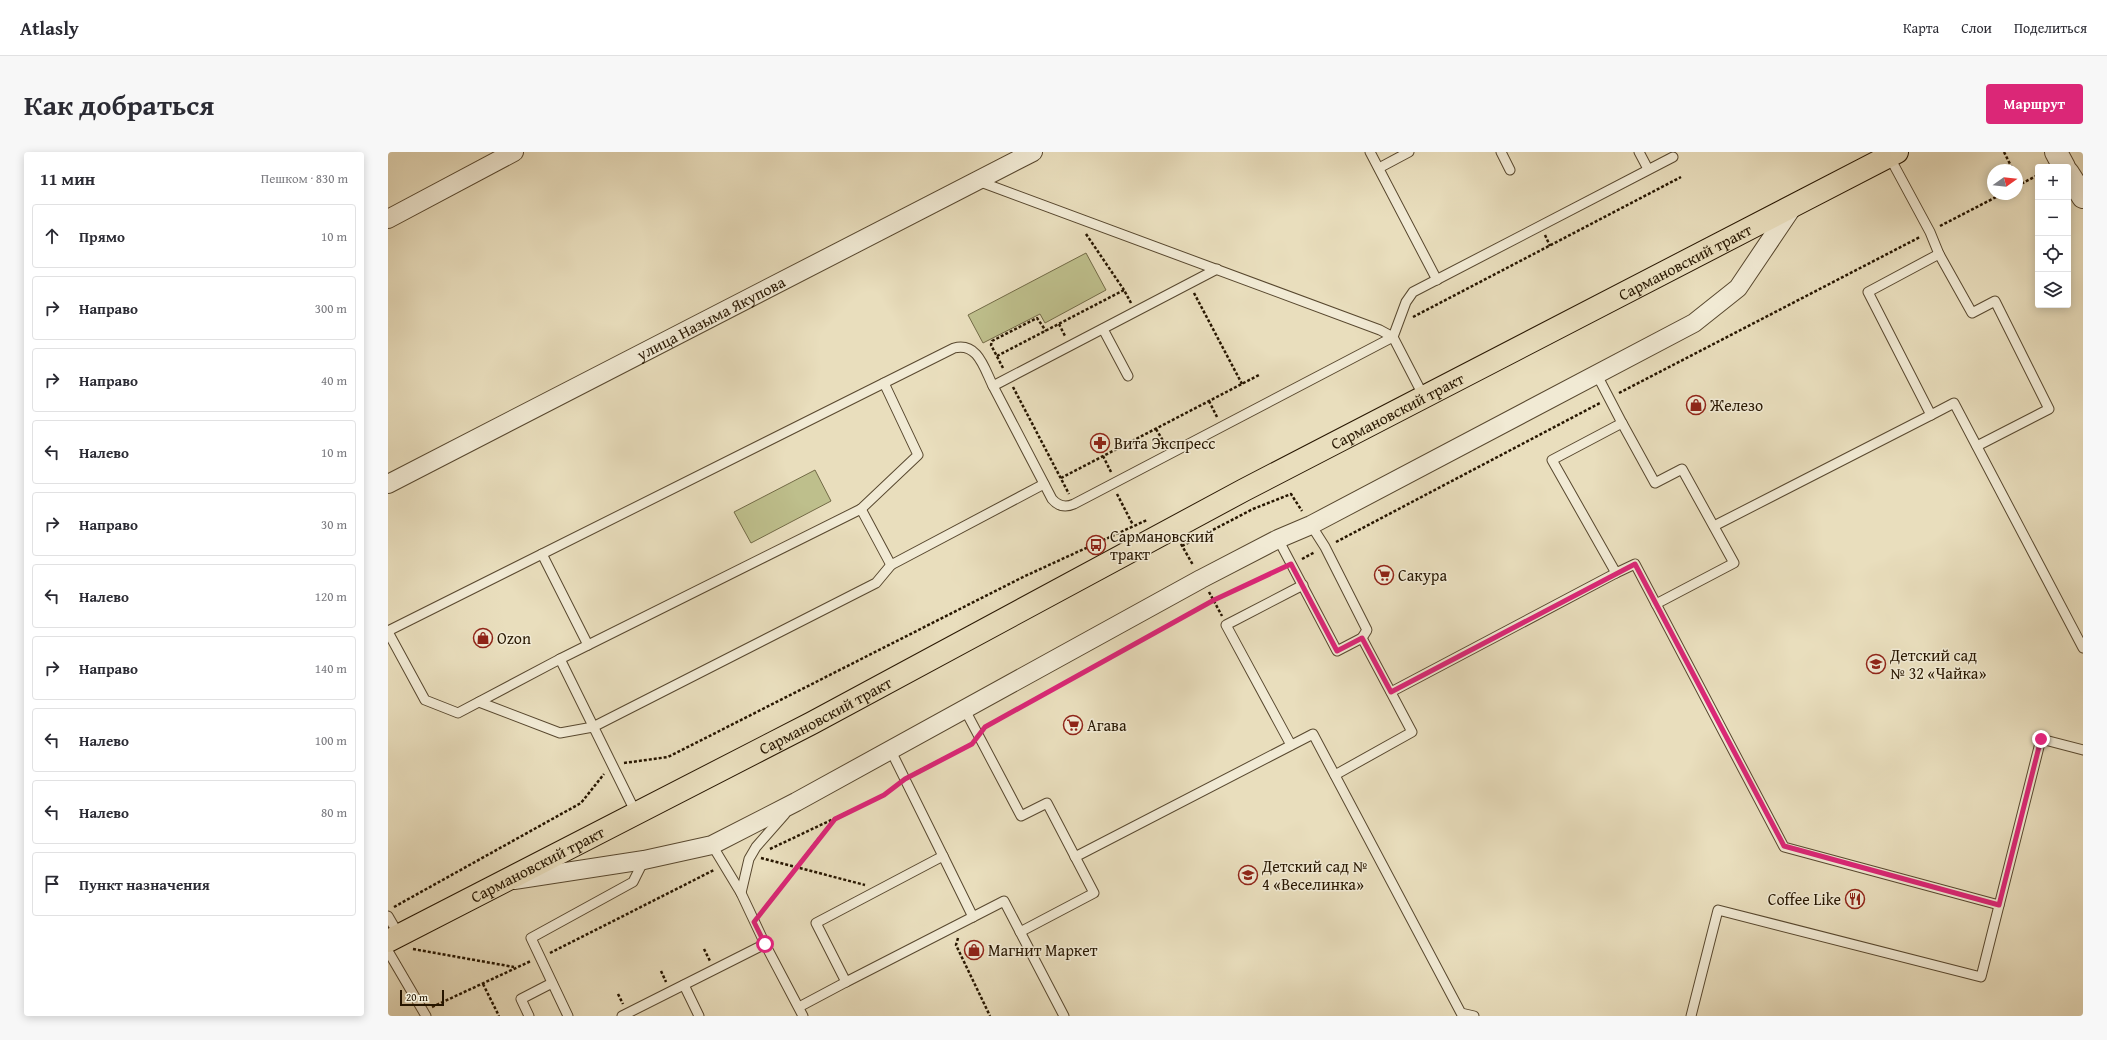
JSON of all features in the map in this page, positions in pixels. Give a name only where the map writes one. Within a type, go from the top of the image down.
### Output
[{"type":"main road","name":"Сармановский тракт","points":[[396,944],[500,882],[812,723],[1229,498],[1893,154]]},
{"type":"street","points":[[388,219],[514,152]]},
{"type":"street","name":"улица Назыма Якупова","points":[[388,484],[1033,152]]},
{"type":"street","points":[[2056,152],[2062,164]]},
{"type":"street","points":[[2071,178],[2083,197]]},
{"type":"street","points":[[500,882],[644,860],[712,845],[796,802],[964,708],[1201,579],[1278,539],[1311,525],[1694,323],[1738,288],[1794,205]]},
{"type":"lane","points":[[1370,152],[1437,280]]},
{"type":"lane","points":[[1379,168],[1409,152]]},
{"type":"lane","points":[[1501,152],[1510,170]]},
{"type":"lane","points":[[1639,152],[1648,169]]},
{"type":"lane","points":[[1893,154],[1939,254],[1972,314],[1995,301],[2049,409],[1977,446]]},
{"type":"lane","points":[[884,383],[918,455],[861,509],[560,659],[458,713],[425,700],[388,632],[542,554],[884,383],[954,348],[962,346],[970,348],[977,355],[1044,484],[1056,503],[1065,506],[1074,504],[1393,337],[1406,302],[1411,294],[1673,157]]},
{"type":"lane","points":[[977,181],[1358,321],[1393,337],[1424,397]]},
{"type":"lane","points":[[1931,415],[1868,292],[1939,254]]},
{"type":"lane","points":[[993,386],[1217,269]]},
{"type":"lane","points":[[1103,329],[1128,376]]},
{"type":"lane","points":[[1597,375],[1655,483],[1682,469],[1734,562],[1656,604]]},
{"type":"lane","points":[[1714,526],[1954,403],[2083,648]]},
{"type":"lane","points":[[1616,573],[1552,460],[1622,423]]},
{"type":"lane","points":[[479,702],[560,733],[593,727],[876,583],[891,565],[1044,484]]},
{"type":"lane","points":[[861,509],[891,565]]},
{"type":"lane","points":[[1278,539],[1337,651],[1362,638],[1367,630],[1325,547],[1311,525]]},
{"type":"lane","points":[[542,554],[588,645]]},
{"type":"lane","points":[[1391,692],[1635,564],[1784,846],[1999,905]]},
{"type":"lane","points":[[1291,745],[1226,625],[1303,585]]},
{"type":"lane","points":[[1335,775],[1412,732],[1362,638]]},
{"type":"lane","points":[[560,659],[636,813]]},
{"type":"lane","points":[[964,708],[1021,816],[1047,803],[1094,893],[1020,932]]},
{"type":"lane","points":[[1076,857],[1313,734],[1461,1013],[1474,1016]]},
{"type":"lane","points":[[1691,1016],[1718,910],[1981,978],[2041,739],[2083,750]]},
{"type":"lane","points":[[890,749],[973,917]]},
{"type":"lane","points":[[741,893],[750,859],[756,847],[796,802]]},
{"type":"lane","points":[[712,845],[725,864],[741,893],[765,944],[803,1016]]},
{"type":"lane","points":[[846,982],[816,923],[943,856]]},
{"type":"lane","points":[[568,1016],[531,938],[633,882],[644,860]]},
{"type":"lane","points":[[799,1007],[1004,901],[1064,1016]]},
{"type":"lane","points":[[388,916],[396,944],[424,1013]]},
{"type":"lane","points":[[622,1016],[765,944]]},
{"type":"lane","points":[[529,1016],[521,999],[552,983]]},
{"type":"lane","points":[[684,985],[700,1016]]},
{"type":"path","points":[[2004,152],[2010,164]]},
{"type":"path","points":[[2023,182],[2035,176]]},
{"type":"path","points":[[1397,326],[1681,177]]},
{"type":"path","points":[[768,850],[884,795],[905,779],[972,744],[985,727],[1214,600],[1325,547],[1991,200]]},
{"type":"path","points":[[1073,216],[1104,258],[1136,312]]},
{"type":"path","points":[[1189,284],[1242,384]]},
{"type":"path","points":[[997,356],[1124,290]]},
{"type":"path","points":[[1046,331],[1039,318],[1030,321],[992,341],[991,345],[1074,504]]},
{"type":"path","points":[[1061,478],[1259,375]]},
{"type":"path","points":[[1209,401],[1222,426]]},
{"type":"path","points":[[1156,428],[1170,454]]},
{"type":"path","points":[[1103,456],[1133,525]]},
{"type":"path","points":[[1182,546],[1253,509],[1291,494],[1311,525]]},
{"type":"path","points":[[388,910],[581,803],[612,764],[668,757],[1023,577],[1096,545]]},
{"type":"path","points":[[1201,579],[1214,600],[1226,625]]},
{"type":"path","points":[[754,922],[835,819]]},
{"type":"path","points":[[762,853],[755,856],[880,889]]},
{"type":"path","points":[[424,1013],[515,968],[540,958],[725,864]]},
{"type":"path","points":[[962,922],[956,945],[990,1016]]},
{"type":"path","points":[[396,944],[515,968]]},
{"type":"path","points":[[483,984],[499,1016]]},
{"type":"green space","points":[[1086,253],[1106,290],[1045,323],[1040,314],[983,343],[968,315]]},
{"type":"green space","points":[[815,470],[831,501],[751,543],[734,512]]},
{"type":"place","name":"Железо","points":[[1696,405]]},
{"type":"place","name":"Вита Экспресс","points":[[1100,443]]},
{"type":"place","name":"Сармановский тракт","points":[[1096,545]]},
{"type":"place","name":"Сакура","points":[[1384,575]]},
{"type":"place","name":"Ozon","points":[[483,638]]},
{"type":"place","name":"Детский сад № 32 «Чайка»","points":[[1876,664]]},
{"type":"place","name":"Агава","points":[[1073,725]]},
{"type":"place","name":"Детский сад № 4 «Веселинка»","points":[[1248,875]]},
{"type":"place","name":"Coffee Like","points":[[1855,899]]},
{"type":"place","name":"Магнит Маркет","points":[[974,950]]},
{"type":"route","points":[[765,944],[754,922],[835,819],[884,795],[905,779],[972,744],[985,727],[1214,600],[1291,564],[1337,651],[1362,638],[1391,692],[1635,564],[1784,846],[1999,905],[2041,739]]}]
